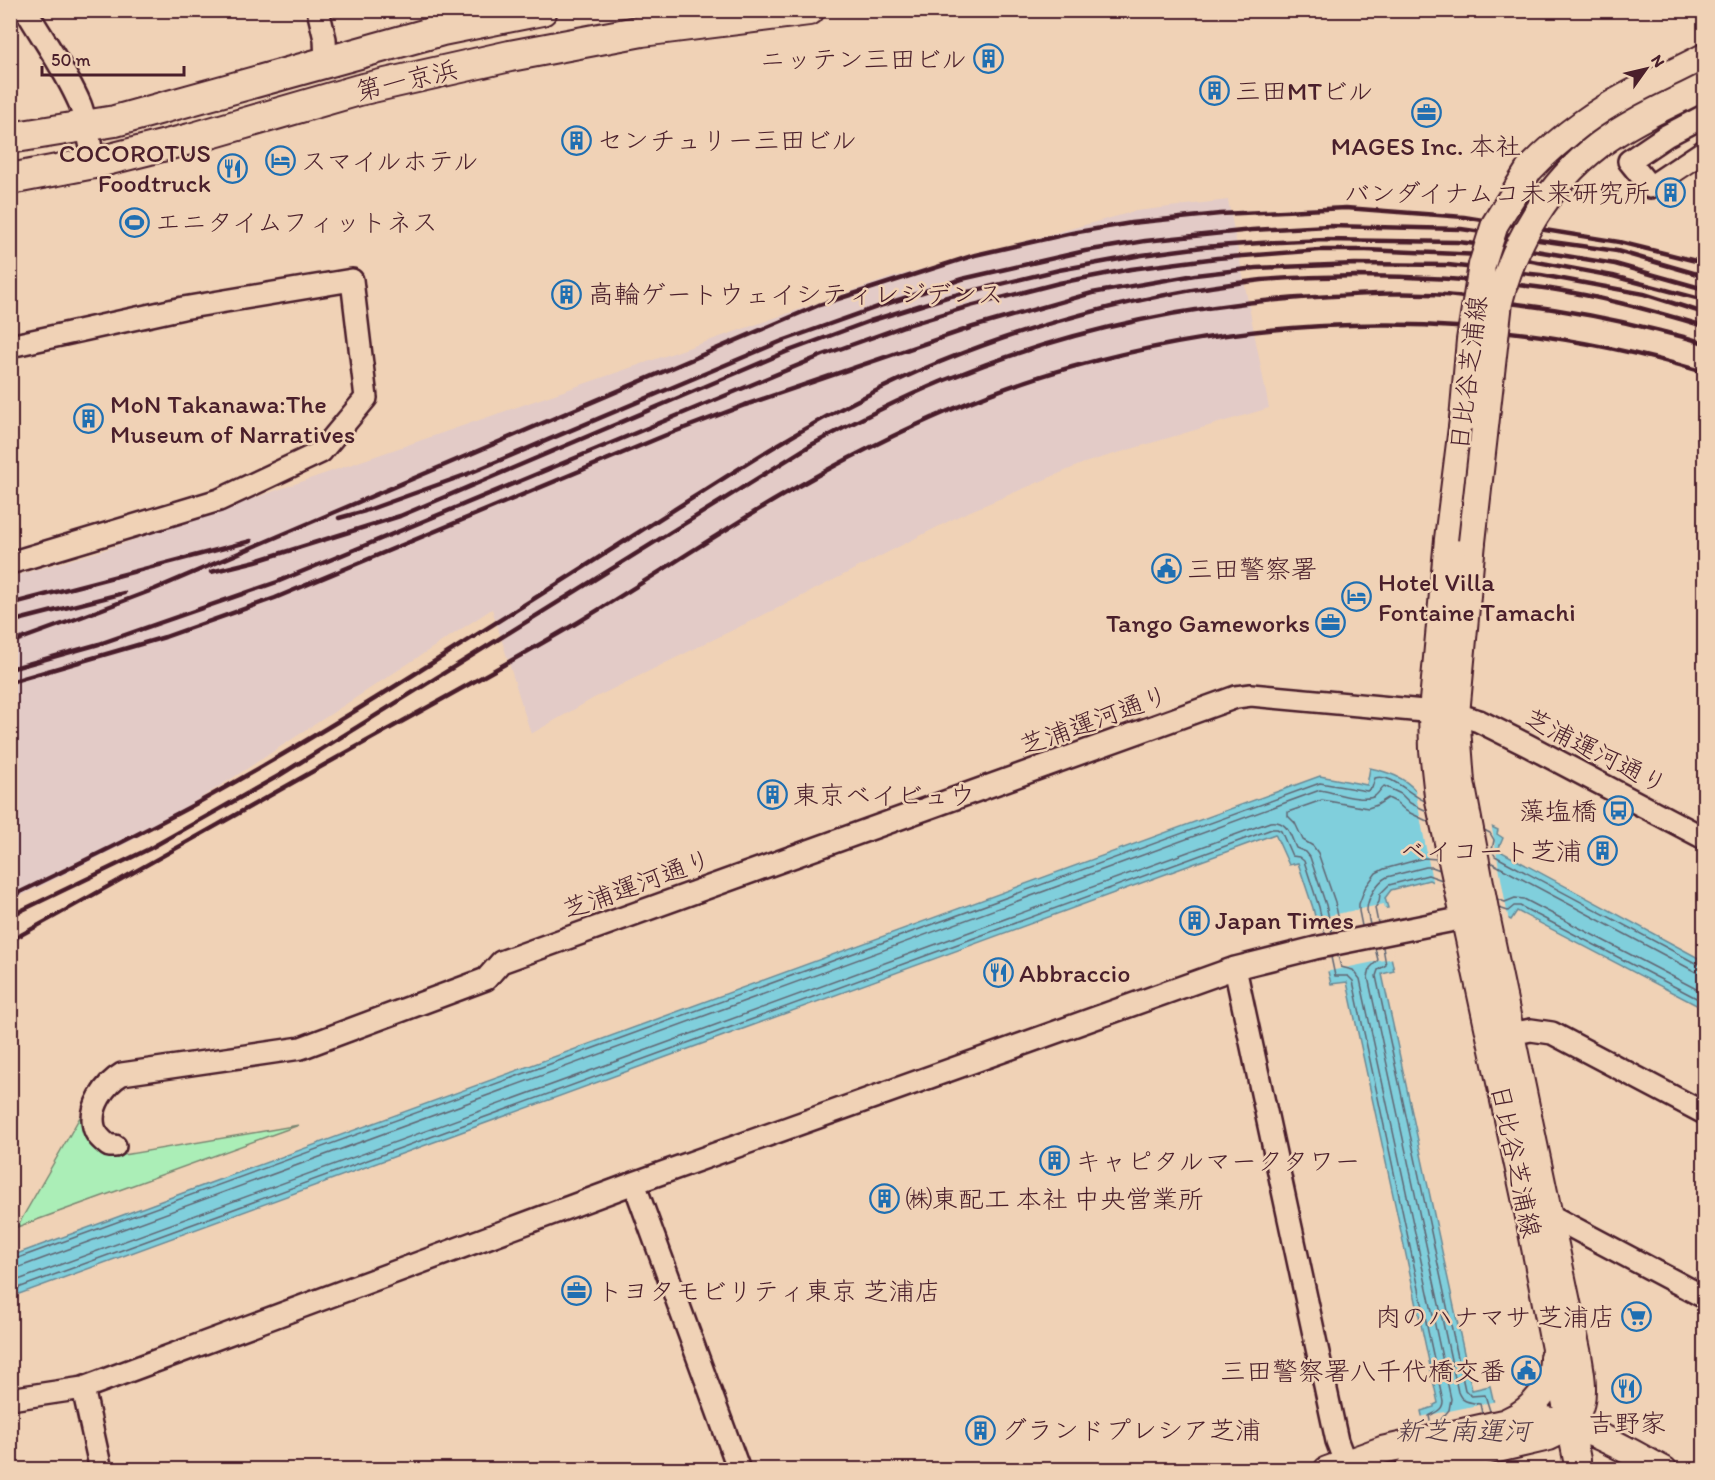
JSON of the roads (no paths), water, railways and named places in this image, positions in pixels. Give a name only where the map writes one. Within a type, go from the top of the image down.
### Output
[{"type":"highway","name":"第一京浜","points":[[10,138],[114,121],[442,30],[542,10]]},
{"type":"highway","name":"第一京浜","points":[[10,179],[94,164],[359,90],[510,56],[642,32],[809,10]]},
{"type":"highway","points":[[170,106],[159,114],[154,122],[158,133],[166,140],[190,139]]},
{"type":"highway","points":[[10,145],[20,158],[18,170],[10,179]]},
{"type":"main road","name":"日比谷芝浦線","points":[[1570,1424],[1580,1405],[1583,1384],[1550,1215],[1500,1036],[1470,910],[1438,796],[1433,750],[1444,713],[1460,541],[1463,419],[1470,340],[1482,265],[1495,224],[1528,171],[1565,136],[1607,108],[1704,57]]},
{"type":"main road","name":"日比谷芝浦線","points":[[1460,541],[1504,281],[1539,209],[1559,181],[1599,145],[1635,123],[1704,87]]},
{"type":"main road","name":"日比谷芝浦線","points":[[1444,713],[1459,764],[1465,811],[1470,910]]},
{"type":"main road","name":"日比谷芝浦線","points":[[1500,1036],[1526,1202],[1570,1424],[1584,1466]]},
{"type":"main road","points":[[1504,1435],[1544,1391],[1550,1379],[1553,1340]]},
{"type":"main road","points":[[1583,1384],[1592,1413],[1621,1448]]},
{"type":"main road","points":[[1340,1467],[1383,1450],[1414,1460],[1504,1435],[1521,1419],[1538,1418],[1570,1424],[1597,1435],[1664,1470]]},
{"type":"main road","points":[[1504,1435],[1527,1444],[1545,1444],[1584,1466]]},
{"type":"street","points":[[26,10],[80,105],[87,126],[94,164]]},
{"type":"street","points":[[318,10],[325,39],[327,62]]},
{"type":"street","points":[[1704,116],[1666,136],[1629,161],[1650,187],[1704,151]]},
{"type":"street","points":[[10,345],[183,308],[352,280],[366,398],[321,452],[219,500],[10,563]]},
{"type":"street","name":"芝浦運河通り","points":[[115,1146],[109,1146],[100,1139],[94,1128],[93,1110],[108,1086],[122,1074],[301,1048],[486,979],[501,962],[1236,698],[1251,695],[1444,713],[1479,722],[1704,838]]},
{"type":"street","points":[[10,1399],[82,1388],[634,1182],[1234,968],[1394,931],[1470,910]]},
{"type":"street","points":[[1234,968],[1340,1467]]},
{"type":"street","points":[[1500,1036],[1531,1030],[1552,1033],[1704,1113]]},
{"type":"street","points":[[634,1182],[739,1470]]},
{"type":"street","points":[[1526,1202],[1704,1297]]},
{"type":"street","points":[[82,1388],[101,1470]]},
{"type":"water","name":"新芝南運河","points":[[1370,768],[1395,776],[1416,791],[1498,830],[1497,834],[1503,838],[1498,850],[1704,961],[1704,1009],[1517,911],[1511,920],[1429,880],[1391,890],[1385,898],[1388,908],[1381,909],[1394,971],[1382,974],[1472,1390],[1490,1386],[1509,1469],[1434,1469],[1421,1411],[1434,1407],[1438,1403],[1347,982],[1331,984],[1313,908],[1298,863],[1289,865],[1275,834],[11,1297],[11,1256],[1320,776],[1367,785]]},
{"type":"railway","points":[[10,643],[155,589],[819,305],[975,255],[1072,233],[1131,223],[1220,214],[1346,208],[1464,217],[1619,242],[1704,263]]},
{"type":"railway","points":[[339,518],[465,475],[782,341],[962,279],[1085,251],[1145,241],[1252,230],[1329,226],[1461,229],[1617,251],[1704,276]]},
{"type":"railway","points":[[211,572],[256,561],[400,516],[786,352],[870,321],[947,297],[1059,270],[1203,247],[1325,240],[1458,242],[1530,250],[1615,264],[1704,289]]},
{"type":"railway","points":[[10,669],[99,644],[277,582],[823,355],[904,326],[1059,283],[1131,269],[1217,258],[1320,250],[1366,250],[1505,256],[1613,276],[1704,300]]},
{"type":"railway","points":[[10,682],[165,637],[275,598],[666,435],[745,405],[973,327],[1092,293],[1195,275],[1256,268],[1355,264],[1448,265],[1541,275],[1644,294],[1704,313]]},
{"type":"railway","points":[[10,897],[161,822],[277,758],[756,458],[819,421],[908,376],[1006,337],[1057,321],[1160,296],[1262,280],[1355,276],[1453,279],[1551,289],[1628,305],[1704,326]]},
{"type":"railway","points":[[10,916],[149,849],[280,775],[811,445],[911,395],[992,362],[1040,346],[1136,321],[1233,304],[1347,295],[1445,295],[1547,308],[1622,322],[1704,343]]},
{"type":"railway","points":[[10,941],[543,643],[758,510],[834,466],[921,423],[1021,383],[1072,367],[1151,348],[1230,335],[1309,327],[1389,324],[1468,328],[1547,337],[1626,352],[1704,372]]},
{"type":"railway","points":[[10,604],[251,541]]},
{"type":"railway","points":[[10,622],[124,593]]},
{"type":"place","name":"ニッテン三田ビル","points":[[988,59]]},
{"type":"place","name":"三田MTビル","points":[[1214,91]]},
{"type":"place","name":"MAGES Inc. 本社","points":[[1426,112]]},
{"type":"place","name":"センチュリー三田ビル","points":[[576,140]]},
{"type":"place","name":"スマイルホテル","points":[[280,161]]},
{"type":"place","name":"COCOROTUS Foodtruck","points":[[232,168]]},
{"type":"place","name":"バンダイナムコ未来研究所","points":[[1671,193]]},
{"type":"place","name":"エニタイムフィットネス","points":[[134,222]]},
{"type":"place","name":"高輪ゲートウェイシティレジデンス","points":[[567,294]]},
{"type":"place","name":"MoN Takanawa:The Museum of Narratives","points":[[89,419]]},
{"type":"place","name":"三田警察署","points":[[1166,569]]},
{"type":"place","name":"Hotel Villa Fontaine Tamachi","points":[[1357,597]]},
{"type":"place","name":"Tango Gameworks","points":[[1331,623]]},
{"type":"place","name":"東京ベイビュウ","points":[[772,795]]},
{"type":"place","name":"藻塩橋","points":[[1618,811]]},
{"type":"place","name":"ベイコート芝浦","points":[[1603,851]]},
{"type":"place","name":"Japan Times","points":[[1194,920]]},
{"type":"place","name":"Abbraccio","points":[[998,973]]},
{"type":"place","name":"キャピタルマークタワー","points":[[1054,1161]]},
{"type":"place","name":"㈱東配工 本社 中央営業所","points":[[885,1199]]},
{"type":"place","name":"トヨタモビリティ東京 芝浦店","points":[[576,1291]]},
{"type":"place","name":"肉のハナマサ 芝浦店","points":[[1636,1317]]},
{"type":"place","name":"三田警察署八千代橋交番","points":[[1527,1371]]},
{"type":"place","name":"吉野家","points":[[1627,1389]]},
{"type":"place","name":"グランドプレシア芝浦","points":[[980,1430]]}]
